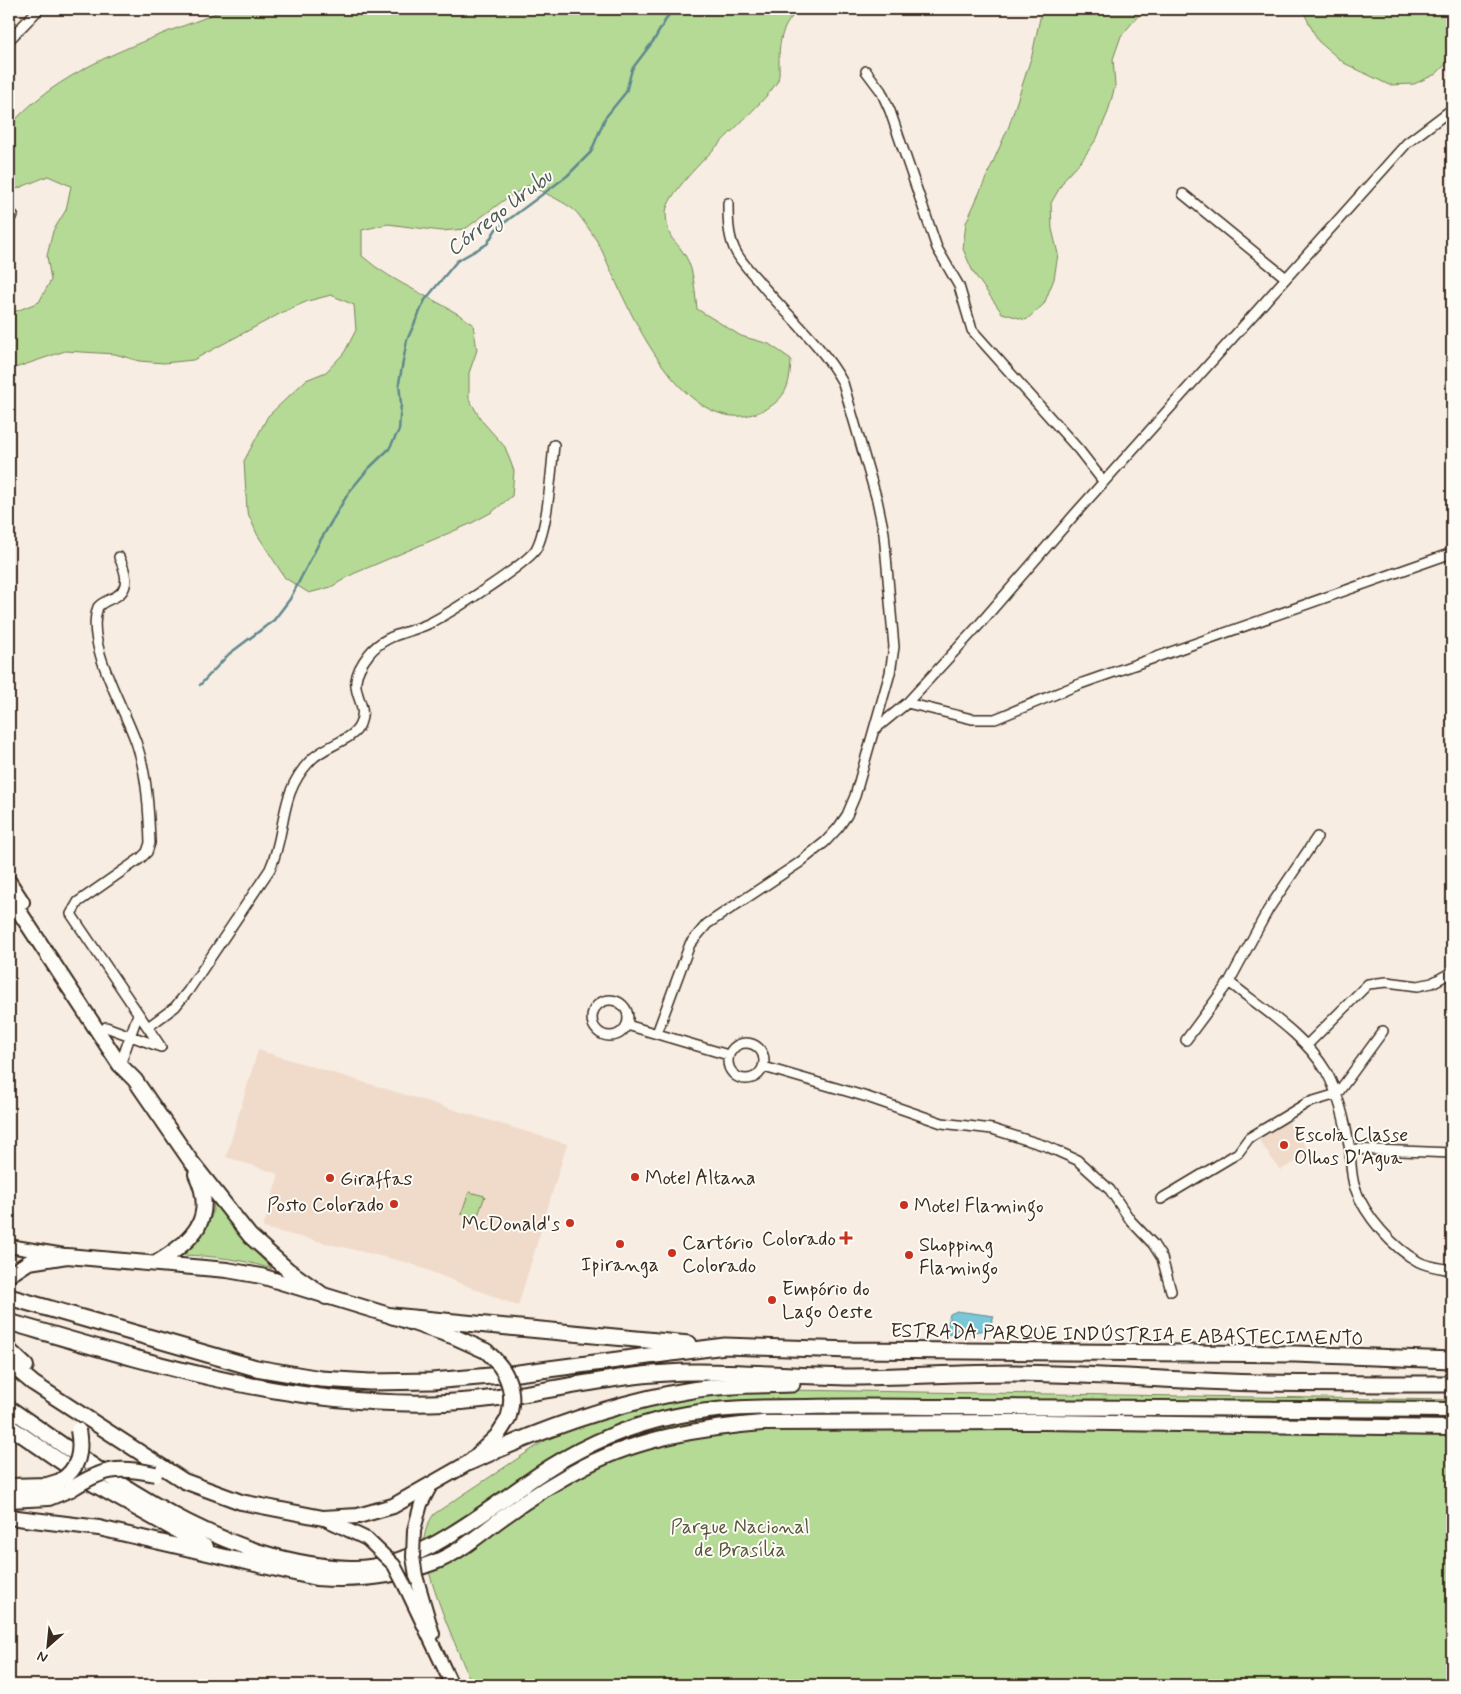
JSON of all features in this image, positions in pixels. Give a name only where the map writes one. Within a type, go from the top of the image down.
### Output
[{"type":"highway","points":[[9,1297],[256,1368],[321,1379],[370,1382],[432,1381],[502,1375],[711,1347]]},
{"type":"highway","points":[[392,1316],[634,1338],[711,1347]]},
{"type":"highway","points":[[9,1322],[123,1355],[246,1385],[331,1400],[376,1403],[434,1404],[478,1400],[595,1380],[673,1372],[845,1377]]},
{"type":"highway","name":"ESTRADA PARQUE INDÚSTRIA E ABASTECIMENTO","points":[[711,1347],[1295,1354],[1452,1360]]},
{"type":"highway","name":"ESTRADA PARQUE INDÚSTRIA E ABASTECIMENTO","points":[[845,1377],[1013,1374],[1260,1383],[1452,1384]]},
{"type":"highway","points":[[470,1462],[550,1428],[656,1398],[713,1388],[793,1384],[845,1377]]},
{"type":"main road","points":[[9,882],[106,1027],[122,1061]]},
{"type":"main road","points":[[9,896],[190,1160],[261,1247],[288,1270],[326,1297]]},
{"type":"main road","points":[[156,1263],[179,1249],[202,1221],[205,1201],[203,1187],[190,1160]]},
{"type":"main road","points":[[9,1246],[67,1256],[202,1266],[261,1276],[455,1337],[503,1368],[510,1383],[512,1402],[497,1436],[470,1462],[393,1506],[376,1512],[323,1518]]},
{"type":"main road","points":[[9,1284],[16,1272],[42,1258],[67,1256]]},
{"type":"main road","points":[[16,1272],[45,1264],[110,1260]]},
{"type":"main road","points":[[9,1350],[28,1368],[70,1399],[89,1420]]},
{"type":"main road","points":[[9,1363],[33,1383]]},
{"type":"main road","points":[[9,1370],[33,1383],[184,1481]]},
{"type":"main road","points":[[53,1396],[71,1417],[78,1430],[80,1441],[79,1458],[68,1475],[65,1485]]},
{"type":"main road","points":[[9,1408],[161,1509],[228,1542],[306,1565],[356,1569],[385,1565],[436,1544],[463,1529],[553,1465],[590,1446],[630,1429],[670,1417],[710,1410],[752,1407],[872,1406],[1452,1410]]},
{"type":"main road","points":[[270,1509],[350,1512],[379,1505],[404,1493],[464,1457],[491,1437],[505,1420]]},
{"type":"main road","points":[[9,1517],[98,1528],[316,1578],[343,1580],[375,1578],[436,1562],[461,1548],[553,1484],[588,1465],[638,1446],[680,1434],[720,1426],[1045,1422],[1452,1428]]},
{"type":"main road","points":[[9,1426],[96,1485],[221,1555]]},
{"type":"main road","points":[[9,1500],[49,1498],[65,1485],[99,1472],[116,1468],[156,1474],[184,1481],[219,1496],[270,1509],[323,1518],[367,1539],[394,1565],[424,1630],[434,1644],[452,1685]]},
{"type":"main road","points":[[9,1486],[65,1485]]},
{"type":"main road","points":[[431,1485],[422,1504],[414,1530],[413,1557],[420,1590],[433,1633],[434,1644]]},
{"type":"street","points":[[9,40],[39,9]]},
{"type":"street","points":[[866,71],[881,91],[890,111],[937,248],[959,286],[976,337],[1015,376],[1103,482]]},
{"type":"street","points":[[874,730],[907,703],[978,626],[1103,482],[1407,143],[1452,110]]},
{"type":"street","points":[[1183,194],[1286,278]]},
{"type":"street","points":[[657,1034],[690,944],[698,933],[707,924],[799,863],[825,842],[847,815],[855,796],[893,657],[894,630],[884,533],[850,401],[834,366],[770,296],[735,251],[728,223],[728,203]]},
{"type":"street","points":[[148,1027],[175,1007],[188,991],[270,869],[276,856],[282,815],[290,792],[302,770],[320,751],[348,738],[358,730],[363,716],[354,682],[356,674],[370,653],[385,638],[427,624],[442,616],[522,563],[536,548],[544,520],[554,445]]},
{"type":"street","points":[[907,703],[972,720],[995,719],[1080,684],[1452,553]]},
{"type":"street","points":[[106,1027],[130,1038],[161,1047],[71,914],[78,902],[141,858],[147,852],[150,844],[138,746],[101,653],[96,629],[95,618],[98,607],[120,594],[125,587],[125,574],[119,557]]},
{"type":"street","points":[[1186,1040],[1229,982],[1268,910],[1317,837]]},
{"type":"street","points":[[1307,1045],[1368,984],[1387,982],[1418,986],[1432,983],[1452,972]]},
{"type":"street","points":[[1229,982],[1307,1045],[1325,1070],[1337,1094],[1350,1149],[1355,1188],[1364,1208],[1400,1249],[1421,1262],[1452,1270]]},
{"type":"street","points":[[607,1000],[621,1004],[628,1017],[627,1025],[618,1035],[604,1035],[594,1028],[592,1022],[595,1009],[607,1000]]},
{"type":"street","points":[[122,1061],[138,1014]]},
{"type":"street","points":[[627,1025],[728,1055]]},
{"type":"street","points":[[1161,1198],[1238,1153],[1249,1138],[1279,1120],[1308,1103],[1337,1094],[1383,1032]]},
{"type":"street","points":[[752,1044],[762,1053],[764,1067],[755,1078],[741,1079],[729,1070],[728,1055],[737,1045],[752,1044]]},
{"type":"street","points":[[764,1067],[867,1096],[942,1123],[992,1130],[1046,1146],[1077,1160],[1110,1190],[1131,1221],[1153,1244],[1168,1273],[1171,1291]]},
{"type":"street","points":[[1350,1149],[1452,1153]]},
{"type":"shaded area","points":[[258,1050],[567,1144],[518,1306],[409,1263],[263,1228],[279,1174],[226,1157]]},
{"type":"shaded area","name":"Escola Classe Olhos D'Agua","points":[[1286,1118],[1311,1154],[1280,1170],[1256,1136]]},
{"type":"green space","points":[[223,9],[799,9],[785,27],[783,33],[777,82],[768,95],[680,186],[670,202],[666,214],[670,235],[682,250],[691,268],[697,309],[741,336],[769,344],[791,359],[790,375],[783,394],[766,409],[737,416],[710,409],[685,392],[663,366],[644,336],[627,306],[601,248],[578,214],[562,202],[529,185],[507,198],[465,229],[441,231],[388,224],[362,230],[362,256],[388,275],[445,306],[473,324],[477,350],[469,373],[469,399],[482,421],[505,447],[514,471],[512,496],[492,512],[470,524],[353,574],[331,587],[309,593],[285,578],[257,534],[247,511],[244,461],[268,416],[306,380],[326,372],[344,353],[356,330],[354,305],[331,295],[308,301],[285,311],[193,360],[164,363],[139,361],[115,354],[65,351],[9,370],[9,314],[39,302],[51,280],[47,256],[53,231],[66,210],[71,186],[48,176],[9,192],[9,127],[42,96],[80,71],[121,51]]},
{"type":"green space","points":[[1042,9],[1144,9],[1121,36],[1113,59],[1115,86],[1108,112],[1097,138],[1082,160],[1066,177],[1051,203],[1052,229],[1058,254],[1054,279],[1044,304],[1026,320],[1002,313],[973,272],[963,249],[966,223],[1009,126],[1032,55]]},
{"type":"green space","points":[[1302,9],[1452,9],[1452,58],[1436,74],[1414,84],[1389,85],[1344,63],[1318,41]]},
{"type":"green space","points":[[469,1192],[485,1196],[477,1218],[461,1214]]},
{"type":"green space","points":[[213,1195],[242,1238],[272,1269],[227,1259],[182,1255],[200,1236],[210,1221],[214,1204]]},
{"type":"green space","name":"Parque Nacional de Brasília","points":[[718,1389],[1452,1400],[1452,1685],[472,1685],[442,1612],[425,1554],[425,1532],[434,1514],[576,1420]]},
{"type":"water","points":[[957,1311],[994,1316],[988,1330],[945,1335],[950,1314]]},
{"type":"waterway","name":"Córrego Urubu","points":[[200,685],[229,654],[274,620],[290,599],[320,541],[349,492],[368,469],[389,449],[399,430],[401,404],[399,383],[407,340],[425,300],[457,261],[487,244],[496,229],[567,176],[591,152],[605,118],[626,92],[632,69],[654,40],[672,9]]},
{"type":"place","name":"Escola Classe Olhos D'Agua","points":[[1284,1145]]},
{"type":"place","name":"Motel Altana","points":[[635,1177]]},
{"type":"place","name":"Giraffas","points":[[330,1178]]},
{"type":"place","name":"Posto Colorado","points":[[394,1204]]},
{"type":"place","name":"Motel Flamingo","points":[[904,1205]]},
{"type":"place","name":"McDonald's","points":[[570,1223]]},
{"type":"place","name":"Colorado","points":[[846,1238]]},
{"type":"place","name":"Ipiranga","points":[[620,1244]]},
{"type":"place","name":"Cartório Colorado","points":[[672,1253]]},
{"type":"place","name":"Shopping Flamingo","points":[[909,1255]]},
{"type":"place","name":"Empório do Lago Oeste","points":[[772,1300]]}]
